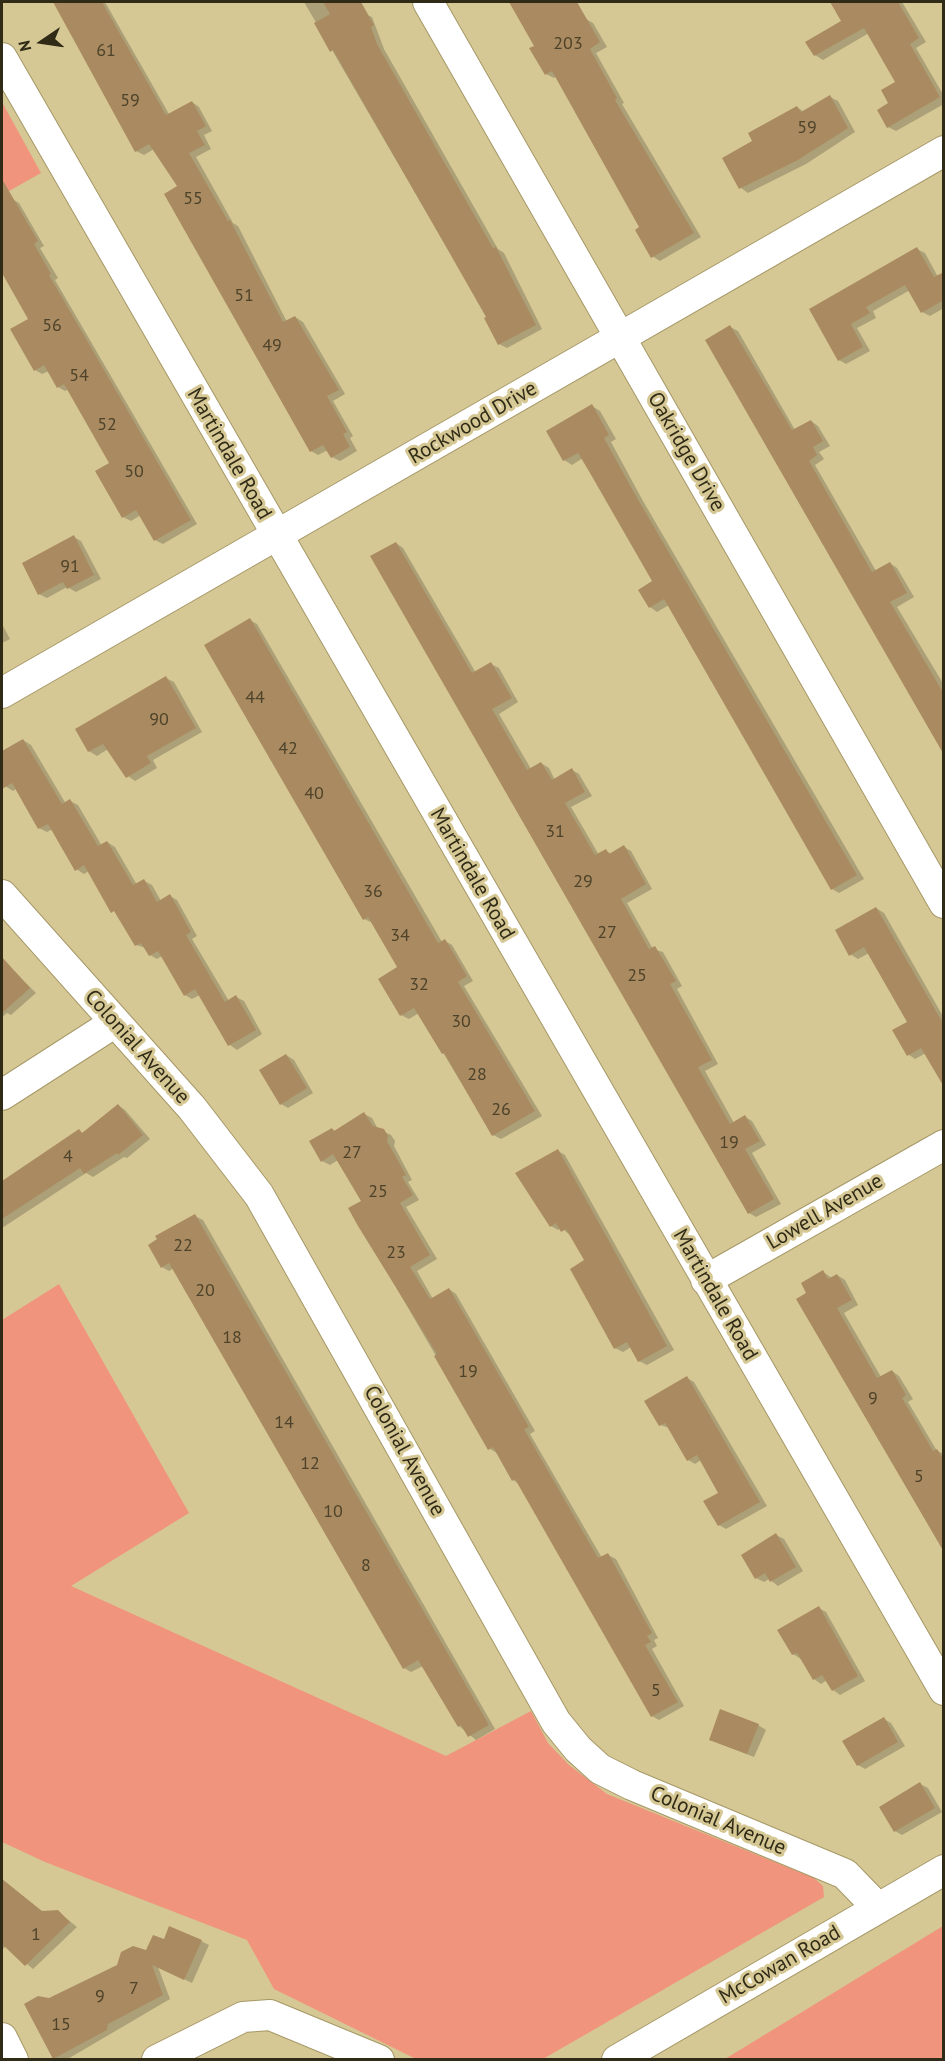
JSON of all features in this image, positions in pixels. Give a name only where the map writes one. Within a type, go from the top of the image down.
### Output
[{"type":"street","name":"Oakridge Drive","points":[[428,2],[944,903]]},
{"type":"street","name":"Martindale Road","points":[[2,58],[944,1690]]},
{"type":"street","name":"Rockwood Drive","points":[[2,693],[621,339],[944,151]]},
{"type":"street","name":"Colonial Avenue","points":[[2,895],[192,1108],[260,1195],[556,1722],[578,1749],[600,1769],[632,1785],[845,1874],[878,1908]]},
{"type":"street","points":[[2,1095],[114,1023]]},
{"type":"street","name":"Lowell Avenue","points":[[706,1280],[944,1145]]},
{"type":"street","name":"McCowan Road","points":[[617,2060],[944,1870]]},
{"type":"street","points":[[157,2060],[243,2017],[270,2015],[379,2060]]},
{"type":"street","points":[[2,2038],[13,2060]]},
{"type":"shaded area","points":[[2,102],[41,173],[2,195]]},
{"type":"shaded area","points":[[59,1284],[189,1513],[71,1586],[446,1756],[531,1711],[548,1743],[569,1765],[607,1794],[814,1878],[823,1886],[824,1897],[543,2059],[416,2059],[274,1989],[247,1940],[45,1862],[2,1842],[2,1320]]},
{"type":"shaded area","points":[[943,1926],[943,2059],[725,2059]]},
{"type":"building","points":[[53,2],[102,2],[166,115],[192,101],[206,126],[197,131],[205,145],[189,153],[228,221],[230,220],[283,322],[295,316],[339,390],[327,396],[347,432],[343,434],[350,447],[331,458],[323,445],[310,452],[164,194],[177,186],[149,144],[135,152]]},
{"type":"building","points":[[323,2],[361,2],[374,25],[371,27],[377,44],[493,248],[496,247],[536,325],[498,345],[484,318],[486,317],[445,245],[333,50],[330,52],[314,23],[330,14]]},
{"type":"building","points":[[509,2],[577,2],[600,42],[590,49],[617,98],[615,100],[694,233],[651,258],[635,230],[639,227],[552,71],[545,75],[529,48],[534,46]]},
{"type":"building","points":[[830,2],[898,2],[919,38],[910,44],[940,97],[887,128],[877,110],[888,103],[881,90],[895,82],[864,28],[814,56],[805,42],[841,21]]},
{"type":"building","points":[[830,95],[848,128],[798,160],[739,189],[722,158],[752,141],[748,133],[797,106],[801,112]]},
{"type":"building","points":[[2,179],[38,241],[34,244],[51,274],[49,275],[191,520],[154,541],[136,510],[122,518],[95,471],[109,463],[64,384],[57,388],[44,365],[34,371],[10,329],[28,319],[2,273]]},
{"type":"building","points":[[917,247],[934,277],[944,272],[944,300],[921,313],[905,285],[866,307],[870,313],[851,324],[863,347],[838,361],[809,309]]},
{"type":"building","points":[[730,325],[792,430],[811,420],[823,441],[813,447],[817,455],[809,461],[872,572],[890,562],[907,593],[890,602],[944,694],[944,755],[705,340]]},
{"type":"building","points":[[592,404],[609,435],[604,438],[636,496],[857,875],[831,890],[664,599],[649,608],[638,590],[652,581],[578,453],[563,461],[546,431]]},
{"type":"building","points":[[74,535],[94,575],[67,589],[63,582],[38,595],[22,563]]},
{"type":"building","points":[[396,542],[472,673],[491,662],[512,698],[492,709],[527,770],[541,762],[552,780],[572,768],[585,792],[565,803],[595,855],[606,849],[609,854],[624,845],[646,884],[621,899],[649,949],[655,946],[676,981],[670,984],[712,1060],[698,1067],[730,1124],[745,1115],[760,1141],[745,1149],[774,1199],[748,1214],[370,556]]},
{"type":"building","points":[[250,618],[438,943],[445,939],[467,976],[458,982],[535,1111],[492,1136],[444,1053],[442,1054],[414,1008],[400,1016],[378,979],[397,967],[368,917],[363,920],[204,645]]},
{"type":"building","points":[[166,676],[196,728],[147,756],[151,763],[126,778],[103,744],[88,752],[75,729]]},
{"type":"building","points":[[23,739],[62,804],[70,799],[98,846],[107,841],[133,885],[144,879],[157,902],[170,894],[191,932],[186,935],[225,1002],[236,995],[256,1030],[228,1046],[195,989],[184,996],[158,951],[149,956],[141,943],[135,946],[114,911],[111,913],[84,865],[75,871],[48,824],[38,829],[12,783],[2,789],[2,751]]},
{"type":"building","points":[[876,907],[944,1025],[944,1087],[921,1048],[907,1056],[892,1030],[907,1022],[864,947],[849,956],[835,930]]},
{"type":"building","points":[[2,957],[30,988],[2,1013]]},
{"type":"building","points":[[286,1054],[307,1088],[280,1105],[259,1070]]},
{"type":"building","points":[[118,1104],[143,1135],[118,1155],[117,1153],[84,1174],[80,1168],[2,1219],[2,1181],[79,1129],[82,1133]]},
{"type":"building","points":[[364,1112],[373,1126],[384,1129],[388,1136],[387,1141],[406,1175],[402,1177],[413,1195],[400,1203],[430,1255],[410,1267],[430,1299],[449,1288],[529,1427],[524,1429],[598,1558],[608,1553],[652,1633],[647,1636],[651,1642],[645,1645],[678,1702],[651,1717],[515,1479],[512,1481],[493,1447],[488,1450],[434,1356],[437,1354],[358,1226],[348,1208],[361,1201],[333,1154],[321,1162],[309,1141],[332,1128],[334,1131]]},
{"type":"building","points":[[558,1149],[667,1346],[638,1362],[627,1342],[614,1349],[570,1269],[584,1260],[566,1229],[561,1232],[556,1223],[550,1227],[515,1173]]},
{"type":"building","points":[[195,1214],[489,1725],[468,1737],[461,1725],[458,1727],[418,1660],[403,1669],[169,1263],[161,1268],[148,1245],[157,1239],[155,1236]]},
{"type":"building","points":[[823,1270],[828,1279],[837,1274],[852,1300],[837,1308],[877,1378],[892,1370],[906,1395],[902,1398],[933,1451],[937,1449],[944,1460],[944,1552],[796,1299],[806,1293],[801,1283]]},
{"type":"building","points":[[687,1376],[760,1502],[718,1526],[703,1501],[718,1493],[697,1455],[687,1461],[665,1423],[659,1426],[644,1401]]},
{"type":"building","points":[[776,1533],[796,1567],[770,1582],[765,1573],[755,1579],[741,1555]]},
{"type":"building","points":[[819,1606],[858,1676],[832,1691],[822,1675],[813,1680],[797,1653],[792,1655],[777,1630]]},
{"type":"building","points":[[720,1709],[759,1724],[747,1754],[709,1740]]},
{"type":"building","points":[[884,1717],[898,1742],[857,1766],[842,1741]]},
{"type":"building","points":[[920,1782],[935,1808],[894,1832],[879,1807]]},
{"type":"building","points":[[2,1879],[42,1911],[58,1910],[70,1922],[25,1966],[2,1944]]},
{"type":"building","points":[[169,1926],[202,1940],[184,1980],[152,1965],[163,1995],[108,2024],[107,2030],[53,2059],[24,2004],[38,1996],[49,1998],[117,1965],[121,1952],[133,1946],[146,1950],[153,1935],[164,1939]]}]
